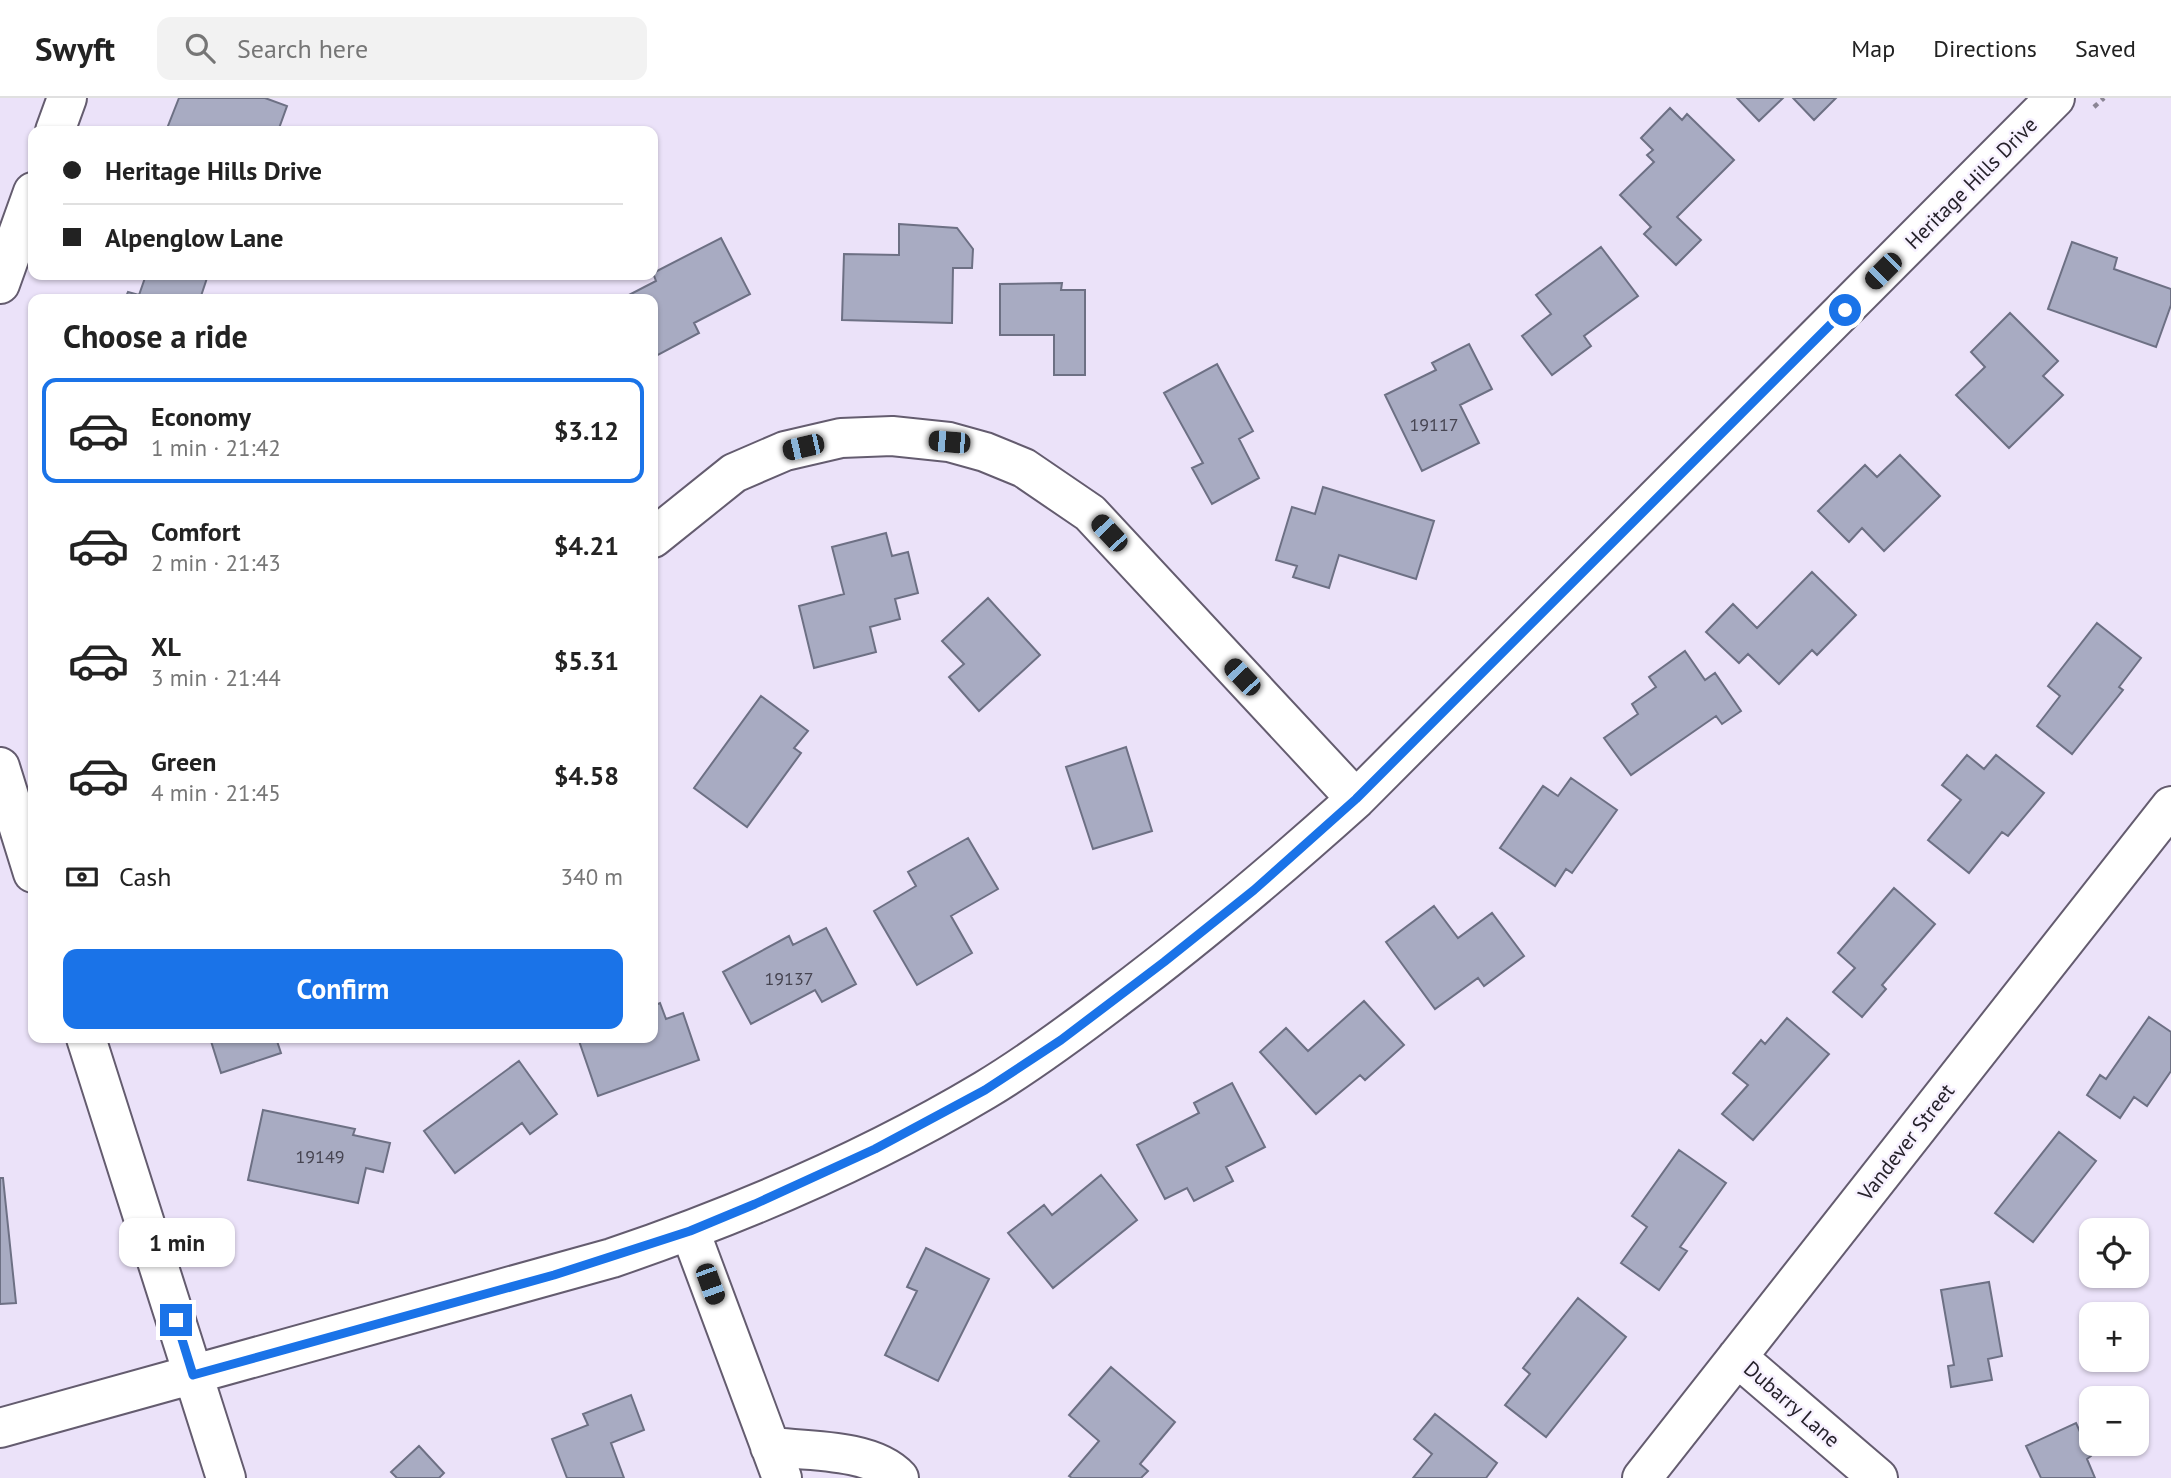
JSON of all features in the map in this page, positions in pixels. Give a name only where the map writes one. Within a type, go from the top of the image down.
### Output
[{"type":"street","points":[[57,126],[67,98]]},
{"type":"street","name":"Heritage Hills Drive","points":[[0,1428],[554,1275],[690,1231],[886,1143],[985,1090],[1061,1040],[1164,962],[1254,890],[1356,799],[2055,98]]},
{"type":"street","points":[[0,284],[28,206]]},
{"type":"street","points":[[658,534],[734,473],[785,451],[841,438],[892,436],[949,442],[985,452],[1024,468],[1090,513],[1356,799]]},
{"type":"street","points":[[0,767],[28,857]]},
{"type":"street","name":"Vandever Street","points":[[1642,1478],[2171,806]]},
{"type":"street","points":[[88,1043],[226,1478]]},
{"type":"street","points":[[690,1231],[776,1462],[862,1457],[891,1470],[899,1478]]},
{"type":"street","name":"Dubarry Lane","points":[[1737,1357],[1878,1478]]},
{"type":"building","points":[[179,98],[265,98],[287,106],[280,126],[168,126]]},
{"type":"building","points":[[1737,98],[1783,98],[1759,121]]},
{"type":"building","points":[[1793,98],[1836,98],[1814,120]]},
{"type":"building","points":[[1670,108],[1682,120],[1687,114],[1734,160],[1677,217],[1701,240],[1676,265],[1644,234],[1651,227],[1620,195],[1654,162],[1647,155],[1653,150],[1641,138]]},
{"type":"building","points":[[899,224],[957,228],[973,249],[972,268],[953,268],[952,323],[842,320],[844,254],[899,255]]},
{"type":"building","points":[[721,238],[750,294],[694,323],[699,333],[658,355],[658,294],[631,294],[658,280],[658,270]]},
{"type":"building","points":[[2072,242],[2117,258],[2114,269],[2171,289],[2171,305],[2156,347],[2048,309]]},
{"type":"building","points":[[1601,247],[1638,296],[1584,336],[1591,346],[1552,375],[1522,336],[1551,314],[1536,295]]},
{"type":"building","points":[[144,280],[206,280],[202,294],[139,294]]},
{"type":"building","points":[[1062,283],[1061,290],[1085,290],[1085,375],[1054,375],[1054,335],[1000,335],[1000,284]]},
{"type":"building","points":[[2010,313],[2058,361],[2043,376],[2063,395],[2009,448],[1956,395],[1985,367],[1971,352]]},
{"type":"building","points":[[1469,344],[1492,389],[1460,405],[1479,443],[1422,471],[1385,395],[1436,370],[1432,363]]},
{"type":"building","points":[[1217,364],[1253,431],[1239,439],[1259,478],[1212,504],[1192,468],[1203,463],[1164,393]]},
{"type":"building","points":[[1900,455],[1940,496],[1884,551],[1862,528],[1849,542],[1818,511],[1865,465],[1877,477]]},
{"type":"building","points":[[1323,487],[1434,521],[1416,579],[1339,555],[1329,588],[1293,577],[1297,566],[1276,560],[1292,507],[1315,514]]},
{"type":"building","points":[[886,533],[892,556],[908,552],[918,593],[895,599],[900,619],[870,627],[876,652],[814,668],[799,606],[844,594],[832,547]]},
{"type":"building","points":[[1812,572],[1856,615],[1817,655],[1812,650],[1779,684],[1748,654],[1739,663],[1706,632],[1733,604],[1757,628]]},
{"type":"building","points":[[988,598],[1040,655],[979,711],[949,677],[964,664],[942,641]]},
{"type":"building","points":[[2097,623],[2141,658],[2119,687],[2123,690],[2072,754],[2037,726],[2060,696],[2048,686]]},
{"type":"building","points":[[1685,651],[1705,680],[1715,673],[1741,711],[1722,724],[1716,716],[1631,775],[1604,738],[1638,714],[1632,704],[1656,687],[1649,677]]},
{"type":"building","points":[[761,696],[808,731],[794,748],[801,753],[747,827],[694,788]]},
{"type":"building","points":[[1126,747],[1152,831],[1093,849],[1066,767]]},
{"type":"building","points":[[1967,755],[1984,769],[1996,755],[2044,793],[2008,836],[2002,832],[1969,873],[1928,840],[1961,800],[1942,785]]},
{"type":"building","points":[[1571,778],[1617,810],[1572,873],[1566,869],[1555,886],[1500,848],[1543,786],[1558,796]]},
{"type":"building","points":[[968,838],[998,889],[951,916],[972,953],[917,985],[874,911],[916,886],[908,872]]},
{"type":"building","points":[[1894,888],[1935,924],[1882,985],[1886,989],[1862,1017],[1833,992],[1855,968],[1838,953]]},
{"type":"building","points":[[1434,906],[1458,938],[1492,913],[1524,956],[1484,986],[1478,978],[1435,1009],[1386,942]]},
{"type":"building","points":[[826,928],[856,984],[822,1002],[815,990],[751,1024],[723,972],[789,936],[793,945]]},
{"type":"building","points":[[1364,1001],[1404,1045],[1365,1080],[1360,1075],[1316,1114],[1260,1052],[1286,1028],[1308,1051]]},
{"type":"building","points":[[660,1003],[666,1019],[683,1013],[699,1060],[598,1096],[580,1043],[658,1043]]},
{"type":"building","points":[[2149,1017],[2171,1032],[2171,1071],[2147,1106],[2134,1097],[2120,1118],[2087,1095],[2100,1075],[2106,1079]]},
{"type":"building","points":[[1787,1018],[1829,1054],[1753,1140],[1722,1114],[1748,1085],[1733,1073],[1761,1040],[1765,1044]]},
{"type":"building","points":[[212,1043],[278,1043],[281,1053],[221,1073]]},
{"type":"building","points":[[519,1061],[557,1114],[530,1134],[522,1123],[455,1173],[424,1131]]},
{"type":"building","points":[[1232,1083],[1265,1147],[1226,1167],[1233,1181],[1194,1201],[1187,1188],[1165,1199],[1137,1145],[1199,1113],[1194,1103]]},
{"type":"building","points":[[263,1110],[355,1129],[353,1135],[390,1143],[383,1172],[366,1168],[358,1203],[248,1180]]},
{"type":"building","points":[[2059,1132],[2096,1161],[2033,1242],[1995,1213]]},
{"type":"building","points":[[1679,1150],[1726,1183],[1680,1247],[1687,1251],[1659,1290],[1621,1263],[1647,1227],[1632,1216]]},
{"type":"building","points":[[1101,1175],[1137,1220],[1053,1288],[1008,1233],[1044,1205],[1052,1215]]},
{"type":"building","points":[[0,1178],[3,1178],[16,1303],[0,1304]]},
{"type":"building","points":[[926,1248],[989,1279],[938,1381],[885,1355],[917,1291],[907,1287]]},
{"type":"building","points":[[1989,1282],[2002,1356],[1988,1359],[1992,1380],[1951,1387],[1948,1366],[1954,1365],[1941,1290]]},
{"type":"building","points":[[1578,1298],[1626,1337],[1546,1437],[1505,1405],[1530,1374],[1523,1368]]},
{"type":"building","points":[[1111,1367],[1175,1422],[1140,1464],[1148,1471],[1141,1478],[1072,1478],[1069,1476],[1099,1441],[1069,1415]]},
{"type":"building","points":[[631,1395],[644,1430],[611,1443],[624,1478],[567,1478],[552,1439],[588,1425],[583,1414]]},
{"type":"building","points":[[1435,1414],[1497,1463],[1486,1478],[1413,1478],[1432,1454],[1414,1439]]},
{"type":"building","points":[[2076,1423],[2079,1430],[2079,1456],[2091,1456],[2087,1459],[2095,1478],[2041,1478],[2026,1446]]},
{"type":"building","points":[[419,1446],[444,1473],[439,1478],[397,1478],[391,1472]]},
{"type":"route","points":[[176,1320],[193,1375],[554,1275],[690,1231],[755,1204],[897,1138],[985,1090],[1061,1040],[1164,962],[1254,890],[1356,799],[1845,310]]}]
